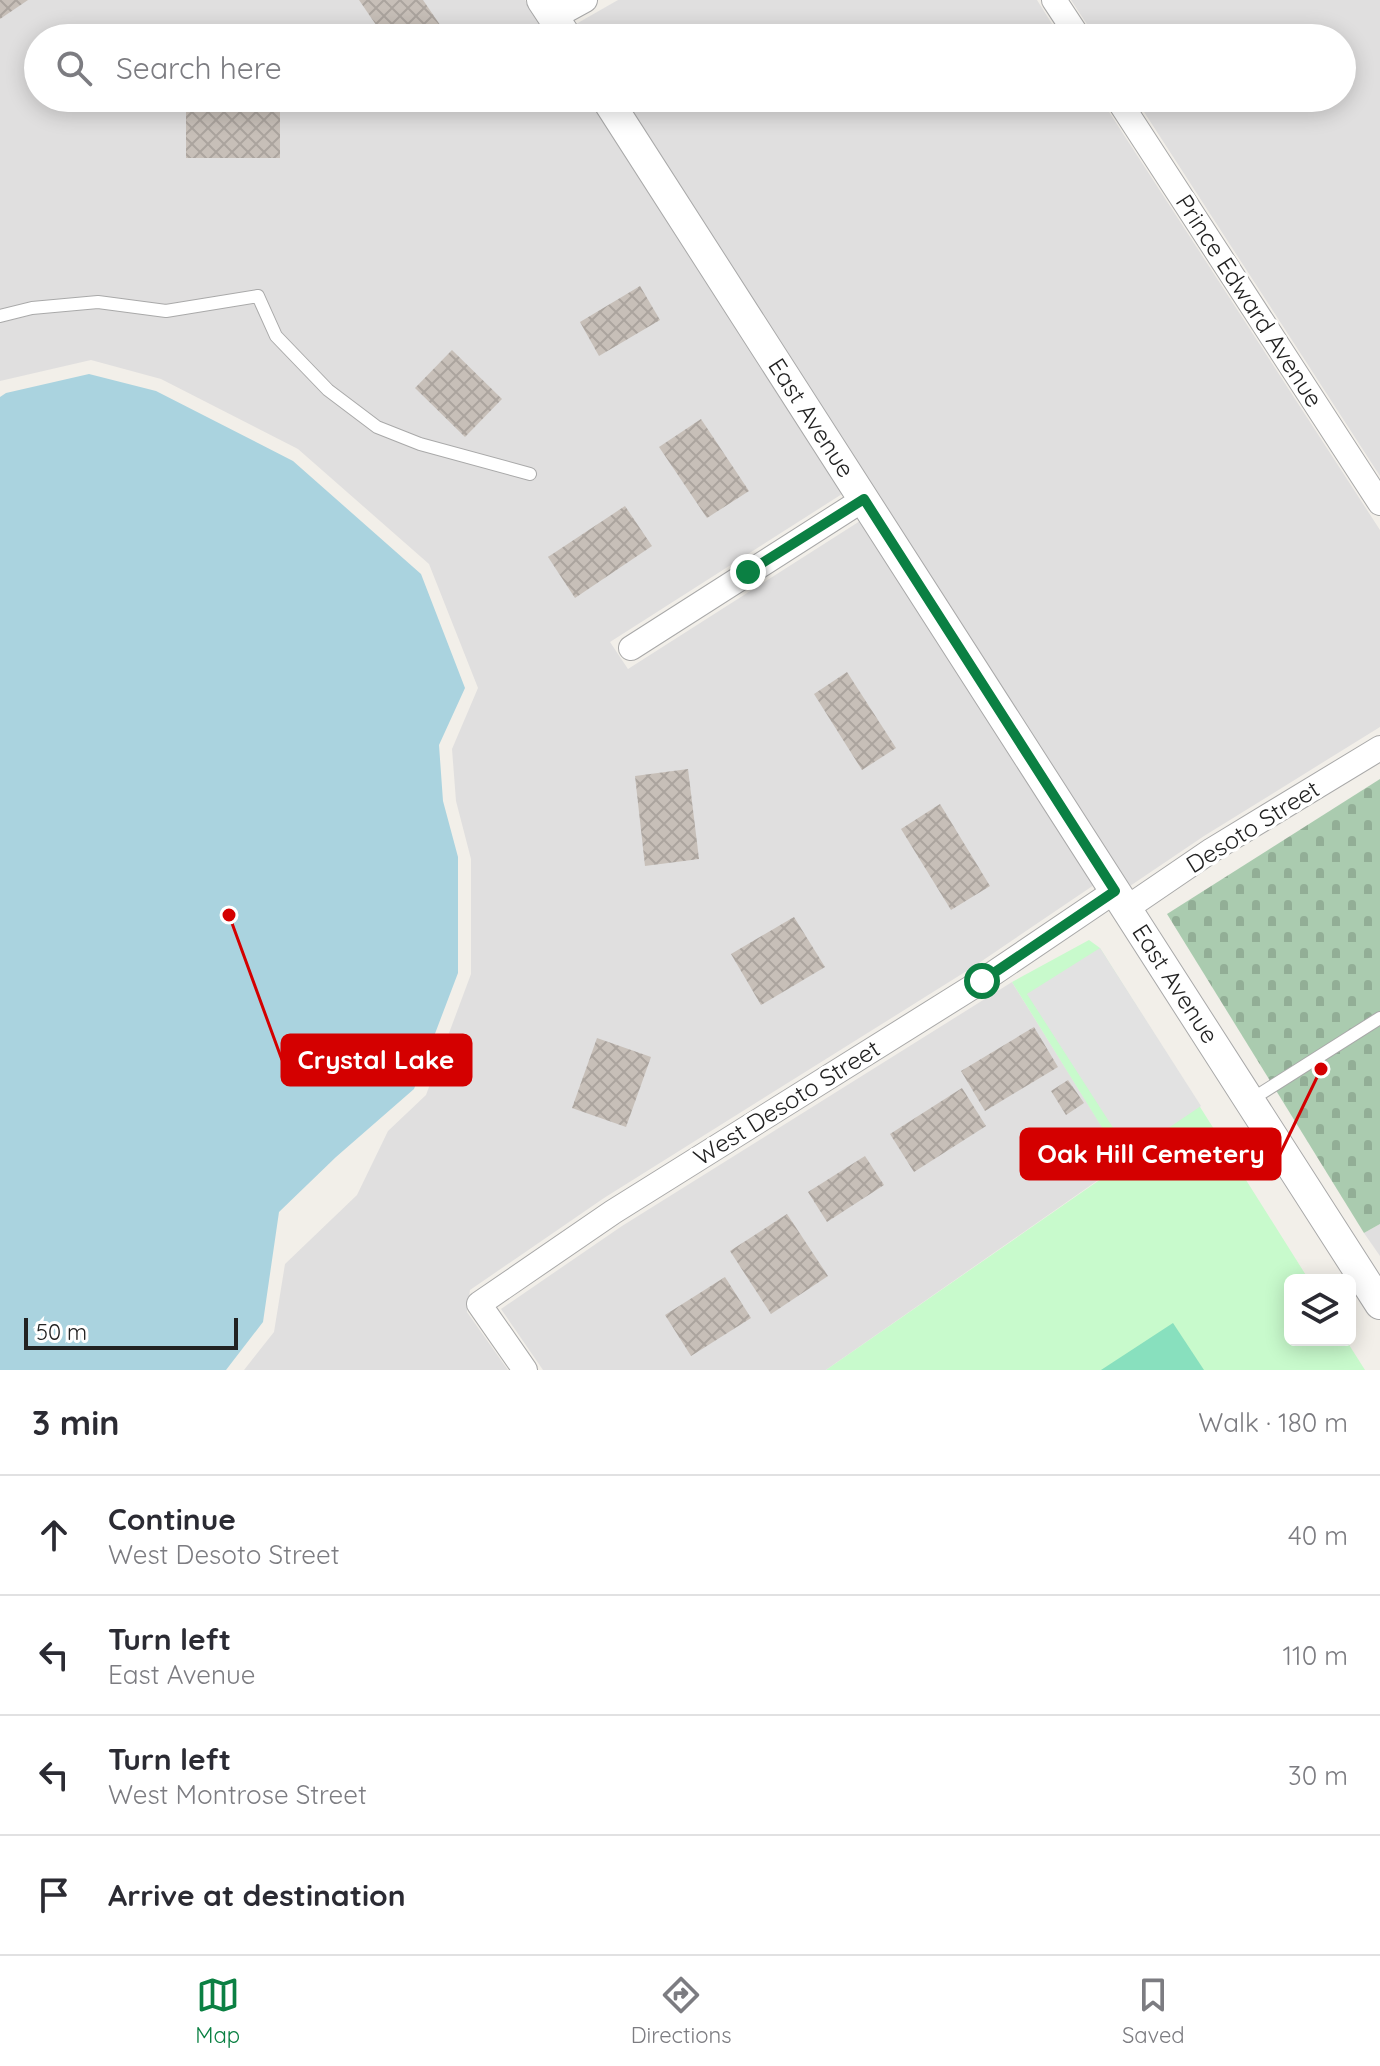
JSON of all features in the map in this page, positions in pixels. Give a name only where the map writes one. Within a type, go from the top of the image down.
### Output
[{"type":"street","points":[[554,18],[585,0]]},
{"type":"street","points":[[1054,0],[1070,24]]},
{"type":"street","name":"East Avenue","points":[[615,112],[1380,1304]]},
{"type":"street","name":"Prince Edward Avenue","points":[[1126,112],[1380,503]]},
{"type":"street","points":[[631,648],[864,499]]},
{"type":"street","name":"Desoto Street","points":[[1121,900],[1212,850],[1380,748]]},
{"type":"street","name":"West Desoto Street","points":[[525,1370],[479,1304],[613,1212],[982,981],[1121,900]]},
{"type":"lane","points":[[0,316],[32,308],[98,302],[166,311],[258,296],[276,336],[328,390],[377,427],[420,444],[530,474]]},
{"type":"lane","points":[[1249,1101],[1380,1018]]},
{"type":"shaded area","points":[[0,0],[525,0],[540,24],[24,24],[24,112],[597,112],[842,494],[610,642],[628,669],[860,521],[1094,885],[973,967],[604,1198],[470,1290],[467,1312],[508,1370],[244,1370],[274,1332],[285,1264],[357,1195],[388,1131],[426,1095],[471,974],[471,859],[456,801],[452,749],[478,688],[429,564],[298,449],[161,379],[91,360],[0,381]]},
{"type":"shaded area","points":[[618,0],[1037,0],[1052,24],[576,24]]},
{"type":"shaded area","points":[[1071,0],[1380,0],[1380,476],[1144,112],[1356,112],[1356,24],[1087,24]]},
{"type":"shaded area","points":[[632,112],[1109,112],[1380,530],[1380,727],[1204,836],[1130,886]]},
{"type":"shaded area","points":[[1100,948],[1201,1106],[1130,1154],[1027,994]]},
{"type":"shaded area","points":[[1012,982],[1124,1162],[826,1370],[543,1370],[501,1309],[622,1226]]},
{"type":"shaded area","points":[[1380,1224],[1380,1256],[1364,1233]]},
{"type":"green space","points":[[1380,779],[1380,1224],[1364,1233],[1167,914]]},
{"type":"green space","points":[[1089,940],[1100,948],[1305,1274],[1284,1274],[1284,1346],[1350,1346],[1365,1370],[826,1370],[1124,1163],[1012,982]]},
{"type":"green space","points":[[1173,1323],[1204,1370],[1101,1370]]},
{"type":"water","points":[[89,374],[156,391],[293,461],[421,574],[465,688],[439,745],[443,801],[458,857],[458,973],[414,1089],[279,1212],[263,1322],[226,1370],[0,1370],[0,397]]},
{"type":"building","points":[[0,0],[28,0],[0,19]]},
{"type":"building","points":[[359,0],[423,0],[439,24],[375,24]]},
{"type":"building","points":[[186,112],[280,112],[280,158],[186,158]]},
{"type":"building","points":[[640,286],[660,320],[599,356],[580,322]]},
{"type":"building","points":[[452,350],[502,399],[465,437],[415,388]]},
{"type":"building","points":[[701,419],[749,491],[707,518],[659,447]]},
{"type":"building","points":[[625,506],[652,546],[575,598],[548,557]]},
{"type":"building","points":[[847,672],[896,748],[862,770],[814,694]]},
{"type":"building","points":[[688,769],[699,859],[645,866],[635,776]]},
{"type":"building","points":[[940,804],[990,886],[951,910],[901,829]]},
{"type":"building","points":[[794,917],[825,967],[761,1005],[731,954]]},
{"type":"building","points":[[1034,1027],[1058,1067],[985,1111],[961,1071]]},
{"type":"building","points":[[597,1038],[651,1057],[626,1127],[572,1108]]},
{"type":"building","points":[[1068,1080],[1084,1103],[1066,1115],[1051,1091]]},
{"type":"building","points":[[962,1088],[986,1126],[914,1172],[890,1134]]},
{"type":"building","points":[[865,1156],[884,1185],[827,1222],[808,1192]]},
{"type":"building","points":[[787,1214],[828,1276],[771,1314],[730,1251]]},
{"type":"building","points":[[725,1277],[751,1318],[691,1356],[665,1315]]},
{"type":"place","name":"Crystal Lake","points":[[229,915]]},
{"type":"place","name":"Oak Hill Cemetery","points":[[1321,1069]]},
{"type":"route","points":[[748,572],[864,499],[1115,891],[982,981]]}]
